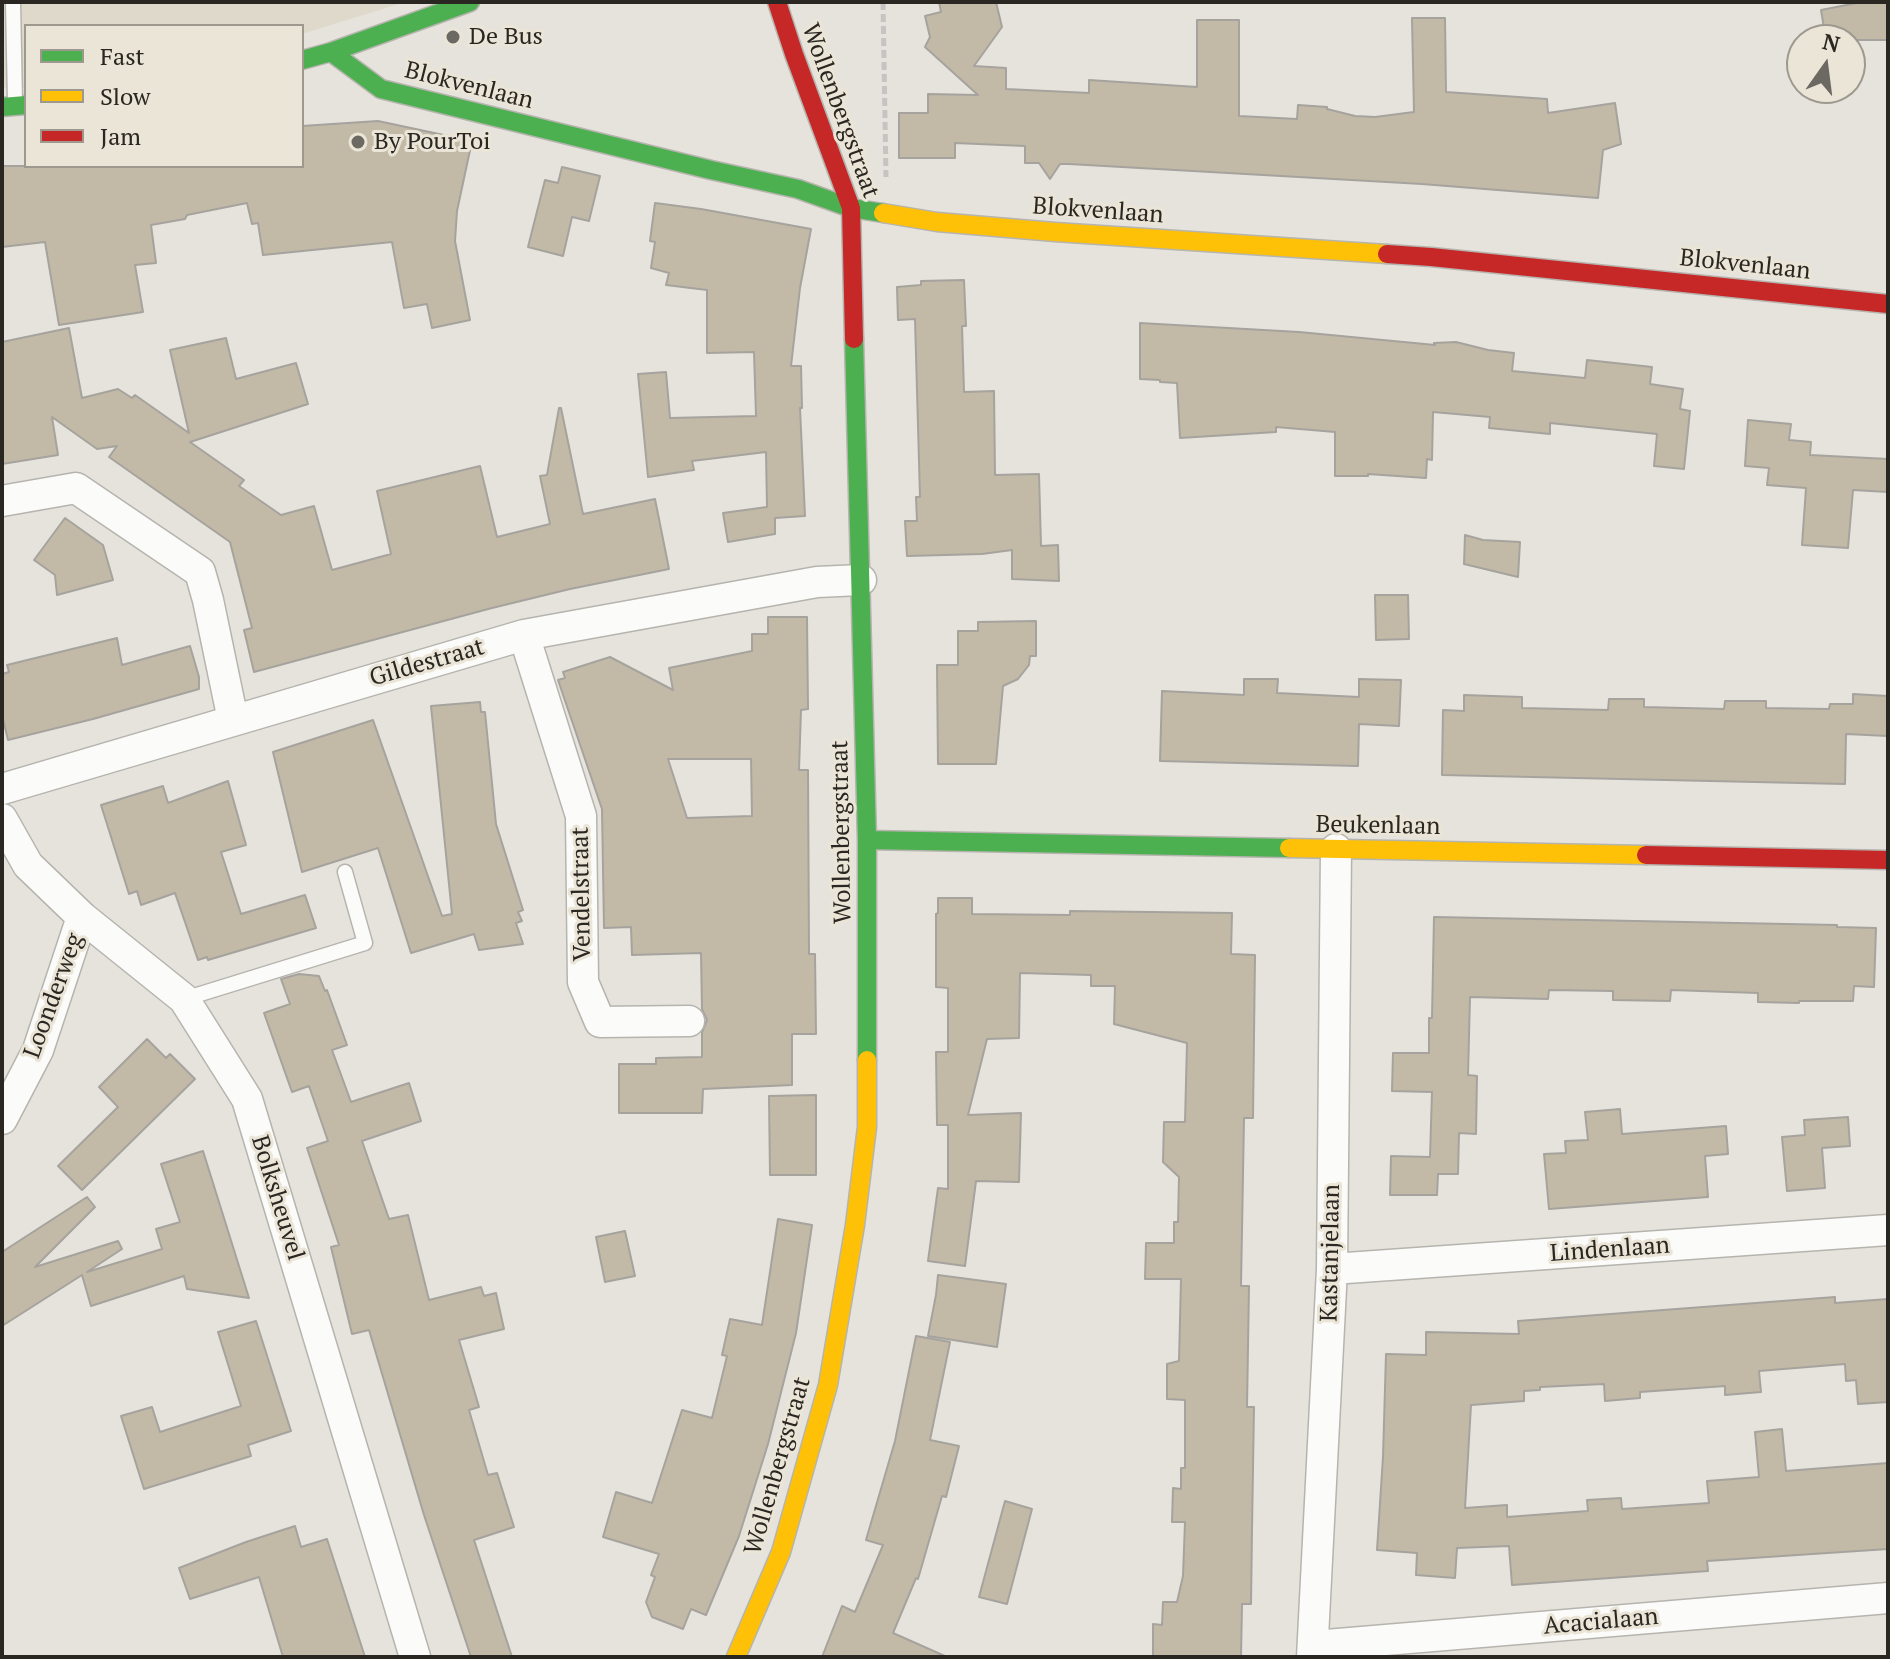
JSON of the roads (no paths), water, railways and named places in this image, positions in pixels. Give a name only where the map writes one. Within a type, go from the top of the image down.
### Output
[{"type":"street","points":[[304,59],[470,2]]},
{"type":"street","name":"Wollenbergstraat","points":[[736,1657],[781,1552],[828,1385],[855,1225],[867,1127],[867,840],[851,208],[777,2]]},
{"type":"street","name":"Blokvenlaan","points":[[331,52],[381,89],[798,189],[851,208],[887,214],[937,222],[1055,232],[1431,257],[1888,304]]},
{"type":"street","points":[[2,501],[76,488],[200,572],[233,720]]},
{"type":"street","name":"Gildestraat","points":[[2,789],[524,635],[817,582],[861,580]]},
{"type":"street","name":"Vendelstraat","points":[[524,635],[581,816],[583,982],[594,1008],[600,1022],[689,1021]]},
{"type":"street","name":"Bolksheuvel","points":[[2,819],[28,865],[82,917],[184,999],[247,1099],[415,1657]]},
{"type":"street","name":"Beukenlaan","points":[[867,840],[1888,860]]},
{"type":"street","name":"Kastanjelaan","points":[[1313,1652],[1332,1269],[1336,849]]},
{"type":"street","name":"Loonderweg","points":[[2,1119],[38,1050],[82,917]]},
{"type":"street","name":"Lindenlaan","points":[[1332,1269],[1888,1230]]},
{"type":"street","name":"Acacialaan","points":[[1313,1652],[1888,1598]]},
{"type":"lane","points":[[13,2],[14,106]]},
{"type":"lane","points":[[184,999],[365,943],[345,872]]},
{"type":"place","name":"De Bus","points":[[453,37]]},
{"type":"place","name":"By PourToi","points":[[358,142]]}]
